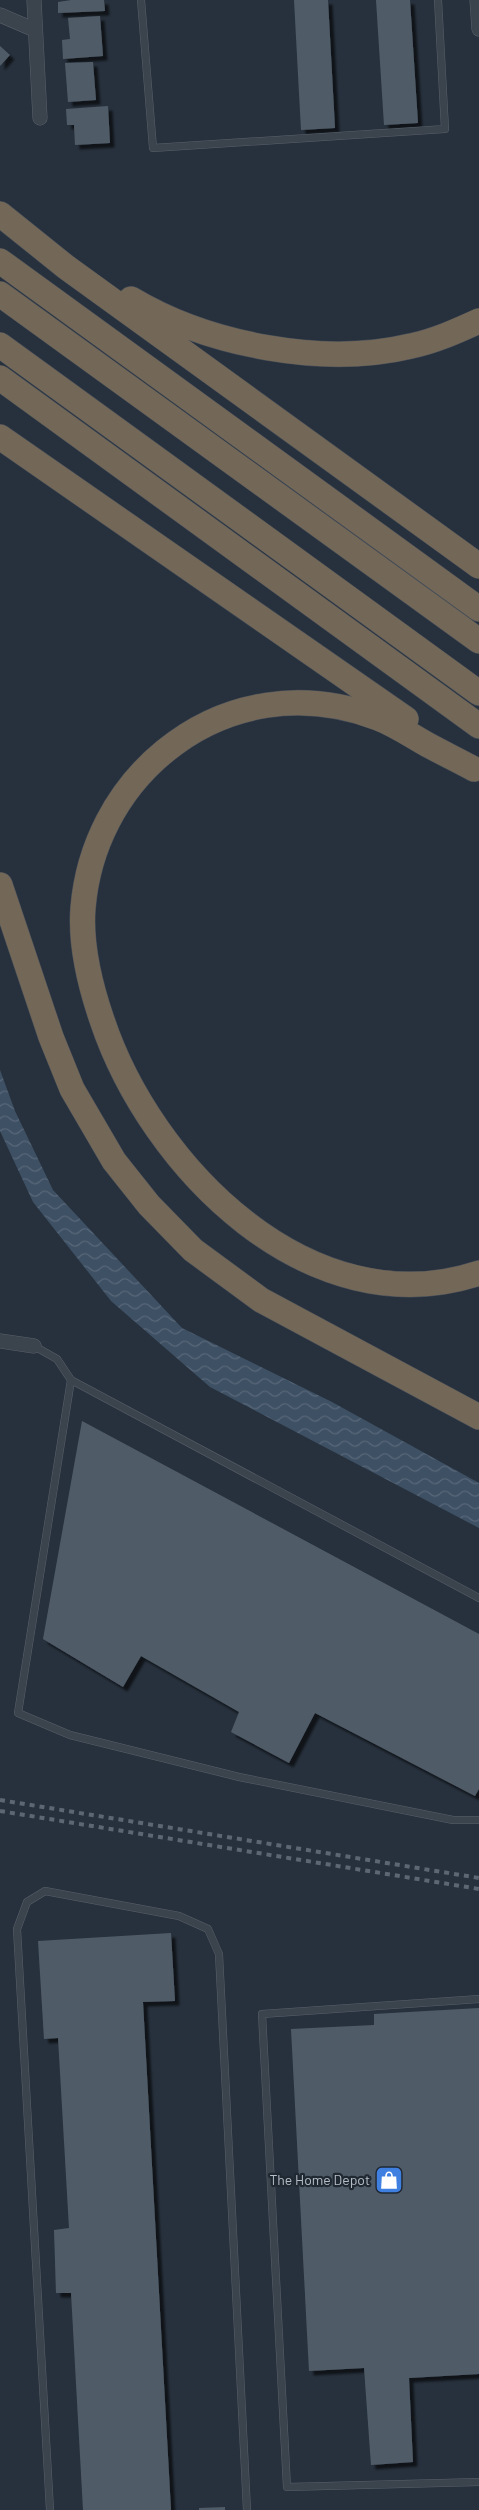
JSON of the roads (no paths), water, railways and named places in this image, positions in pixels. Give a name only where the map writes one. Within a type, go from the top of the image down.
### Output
[{"type":"highway","points":[[0,214],[138,303],[186,324],[249,344],[307,352],[368,352],[429,342],[479,321]]},
{"type":"highway","points":[[0,214],[66,267],[479,566]]},
{"type":"highway","points":[[0,261],[479,609]]},
{"type":"highway","points":[[0,294],[479,641]]},
{"type":"highway","points":[[0,345],[479,693]]},
{"type":"highway","points":[[0,378],[479,726]]},
{"type":"highway","points":[[0,436],[416,726],[476,770]]},
{"type":"highway","points":[[476,770],[392,724],[334,705],[303,702],[272,704],[256,706],[222,716],[176,742],[145,768],[125,794],[110,817],[94,854],[83,911],[84,944],[92,987],[112,1050],[124,1076],[165,1140],[197,1179],[217,1199],[258,1233],[279,1246],[300,1258],[340,1273],[384,1281],[428,1283],[447,1281],[479,1273]]},
{"type":"highway","points":[[0,885],[51,1037],[72,1088],[114,1161],[149,1206],[193,1250],[261,1300],[479,1417]]},
{"type":"street","points":[[34,0],[40,118]]},
{"type":"street","points":[[477,0],[479,29]]},
{"type":"street","points":[[0,15],[35,30]]},
{"type":"street","points":[[0,1341],[34,1346]]},
{"type":"lane","points":[[141,0],[153,148],[445,129],[438,0]]},
{"type":"lane","points":[[34,1346],[57,1359],[71,1380],[479,1598]]},
{"type":"lane","points":[[71,1380],[18,1713],[70,1735],[239,1777],[453,1820],[479,1820]]},
{"type":"lane","points":[[50,2510],[17,1929],[27,1902],[45,1891],[179,1916],[208,1929],[219,1954],[247,2510]]},
{"type":"lane","points":[[479,1999],[262,2014],[287,2487],[479,2482]]},
{"type":"water","points":[[0,1070],[15,1111],[53,1190],[182,1328],[332,1402],[479,1483],[479,1528],[210,1387],[111,1301],[33,1202],[0,1131]]},
{"type":"railway","points":[[0,1800],[479,1878]]},
{"type":"railway","points":[[0,1811],[479,1889]]},
{"type":"place","name":"The Home Depot","points":[[389,2180]]}]
